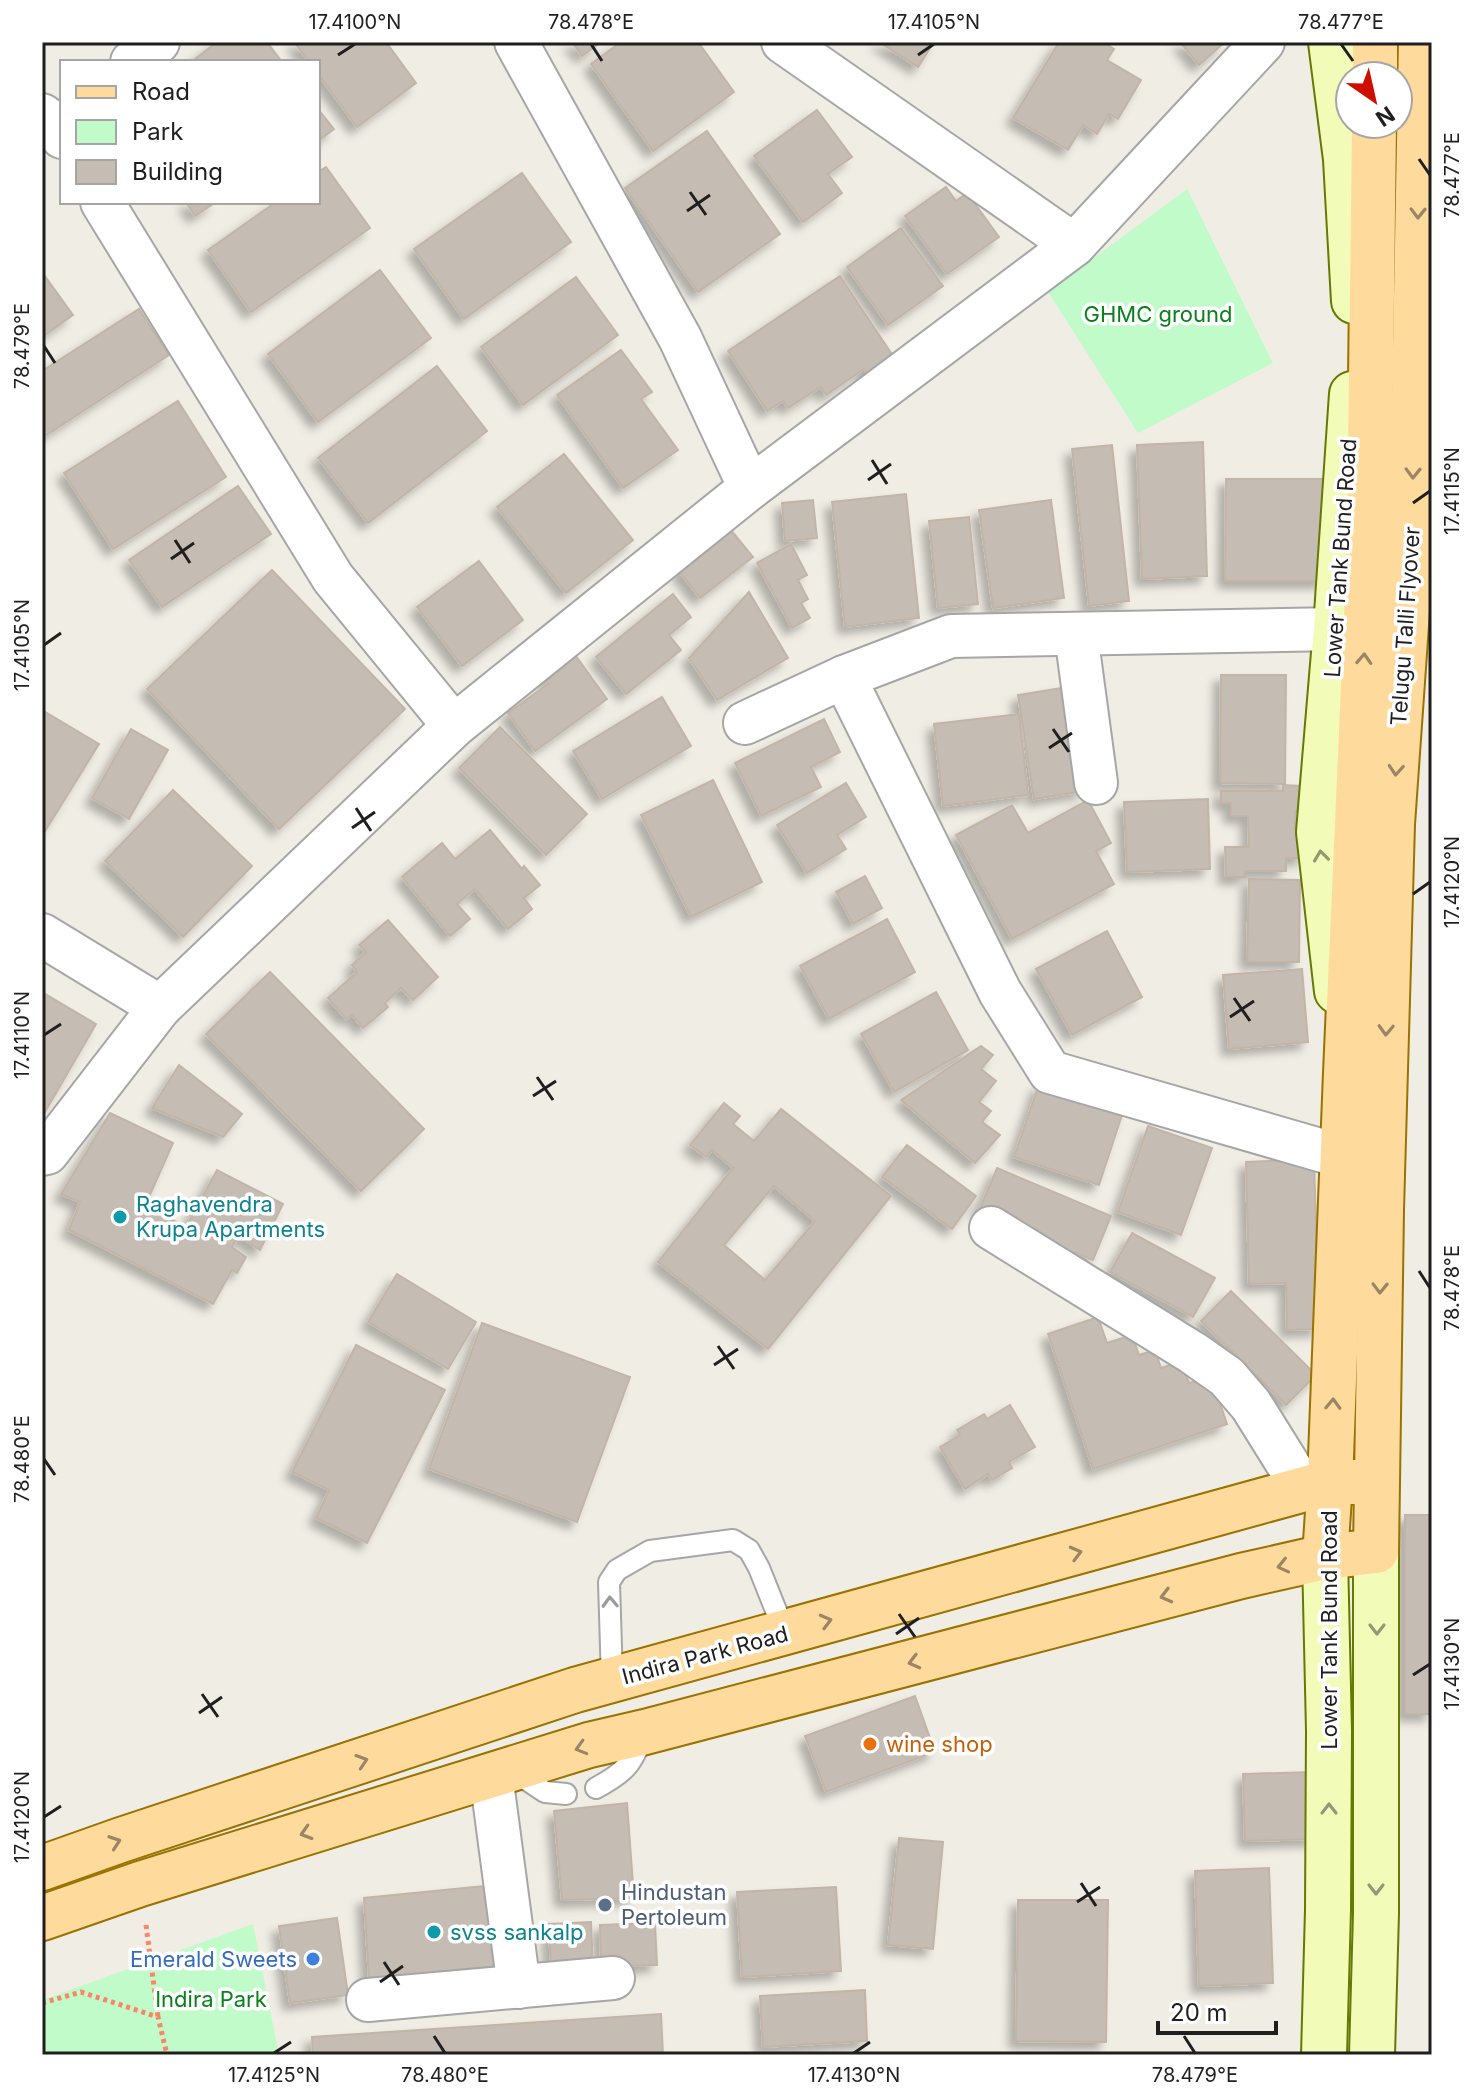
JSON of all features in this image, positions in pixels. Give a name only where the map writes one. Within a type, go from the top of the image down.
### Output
[{"type":"main road","name":"Lower Tank Bund Road","points":[[1331,42],[1346,159],[1354,300],[1352,400],[1319,832],[1346,1073]]},
{"type":"main road","name":"Telugu Talli Flyover","points":[[1378,1483],[1381,1210],[1392,824],[1411,553],[1421,47]]},
{"type":"main road","name":"Telugu Talli Flyover","points":[[1344,1157],[1369,550],[1374,140]]},
{"type":"main road","name":"Lower Tank Bund Road","points":[[1324,2055],[1329,1746],[1325,1557],[1317,1486],[1344,1157]]},
{"type":"main road","name":"Indira Park Road","points":[[42,1868],[612,1680],[1317,1486],[1378,1483]]},
{"type":"main road","points":[[1372,2055],[1376,1913],[1378,1483]]},
{"type":"main road","points":[[42,1918],[140,1884],[589,1745],[1241,1576],[1325,1557],[1376,1551]]},
{"type":"street","points":[[135,60],[158,42]]},
{"type":"street","points":[[516,42],[680,338],[750,488]]},
{"type":"street","points":[[783,42],[1074,245]]},
{"type":"street","points":[[42,1154],[47,1153],[160,1007],[454,726],[750,488],[1074,245],[1263,42]]},
{"type":"street","points":[[103,204],[333,578],[454,726]]},
{"type":"street","points":[[745,723],[844,677],[951,636],[1336,629]]},
{"type":"street","points":[[1076,634],[1096,783]]},
{"type":"street","points":[[844,677],[1000,992],[1050,1072],[1344,1157]]},
{"type":"street","points":[[42,935],[160,1007]]},
{"type":"street","points":[[991,1228],[1227,1377],[1317,1486]]},
{"type":"street","points":[[501,1772],[519,1987]]},
{"type":"street","points":[[368,2000],[613,1978]]},
{"type":"lane","points":[[612,1680],[609,1582],[617,1570],[650,1551],[733,1540],[749,1550],[785,1633]]},
{"type":"lane","points":[[596,1788],[619,1775],[633,1761],[645,1732]]},
{"type":"lane","points":[[501,1772],[545,1792],[566,1794]]},
{"type":"path","points":[[140,1884],[158,2017],[167,2055]]},
{"type":"path","points":[[42,2003],[81,1992],[158,2017]]},
{"type":"green space","name":"GHMC ground","points":[[1187,189],[1273,363],[1138,433],[1048,292]]},
{"type":"green space","name":"Indira Park","points":[[253,1924],[279,2055],[42,2055],[42,2000]]},
{"type":"building","points":[[217,42],[267,42],[280,60],[194,60]]},
{"type":"building","points":[[294,42],[386,42],[416,83],[357,127],[320,77],[320,60],[308,60]]},
{"type":"building","points":[[572,42],[601,42],[582,56]]},
{"type":"building","points":[[621,42],[698,42],[734,92],[653,151],[591,64]]},
{"type":"building","points":[[879,42],[934,42],[918,67]]},
{"type":"building","points":[[1059,42],[1103,42],[1114,49],[1107,60],[1141,80],[1118,119],[1109,114],[1097,134],[1083,125],[1068,150],[1013,118]]},
{"type":"building","points":[[1180,42],[1225,42],[1199,65]]},
{"type":"building","points":[[817,110],[852,157],[828,174],[842,193],[803,222],[754,156]]},
{"type":"building","points":[[320,112],[334,129],[320,140]]},
{"type":"building","points":[[707,131],[780,234],[698,292],[625,188]]},
{"type":"building","points":[[326,167],[370,228],[251,312],[208,250],[273,204],[320,204],[320,171]]},
{"type":"building","points":[[522,173],[571,242],[464,319],[414,249]]},
{"type":"building","points":[[946,187],[956,201],[967,193],[999,237],[947,274],[905,216]]},
{"type":"building","points":[[187,204],[213,204],[195,216]]},
{"type":"building","points":[[901,228],[943,286],[888,325],[847,267]]},
{"type":"building","points":[[380,270],[431,338],[318,422],[268,354]]},
{"type":"building","points":[[42,272],[73,315],[42,337]]},
{"type":"building","points":[[840,276],[895,359],[869,376],[864,369],[826,395],[821,387],[788,408],[783,401],[767,411],[728,351]]},
{"type":"building","points":[[576,277],[618,335],[523,405],[481,347]]},
{"type":"building","points":[[139,309],[169,355],[45,436],[42,432],[42,371]]},
{"type":"building","points":[[621,350],[652,392],[641,399],[678,450],[623,488],[557,395]]},
{"type":"building","points":[[437,366],[487,431],[368,523],[318,458]]},
{"type":"building","points":[[178,401],[226,477],[113,549],[64,473]]},
{"type":"building","points":[[1203,442],[1207,576],[1142,579],[1137,445]]},
{"type":"building","points":[[1112,445],[1129,601],[1089,606],[1072,449]]},
{"type":"building","points":[[564,454],[633,540],[566,593],[497,507]]},
{"type":"building","points":[[1226,479],[1326,479],[1325,581],[1225,581]]},
{"type":"building","points":[[238,486],[271,534],[162,607],[129,560]]},
{"type":"building","points":[[906,494],[919,618],[845,627],[832,502]]},
{"type":"building","points":[[813,500],[817,538],[785,541],[782,503]]},
{"type":"building","points":[[1051,500],[1064,598],[993,608],[979,510]]},
{"type":"building","points":[[969,517],[978,604],[938,608],[929,521]]},
{"type":"building","points":[[730,529],[753,557],[700,598],[678,570]]},
{"type":"building","points":[[791,544],[807,575],[798,580],[808,599],[801,603],[810,618],[792,628],[757,563]]},
{"type":"building","points":[[479,561],[523,620],[462,666],[417,607]]},
{"type":"building","points":[[272,570],[405,709],[279,829],[147,689]]},
{"type":"building","points":[[749,592],[788,658],[717,700],[689,658]]},
{"type":"building","points":[[673,594],[691,617],[669,635],[681,650],[626,694],[596,657]]},
{"type":"building","points":[[576,656],[607,699],[535,751],[508,713],[548,684],[544,678]]},
{"type":"building","points":[[1221,675],[1286,675],[1285,784],[1220,783]]},
{"type":"building","points":[[1068,687],[1084,791],[1034,799],[1018,695]]},
{"type":"building","points":[[662,697],[691,746],[602,799],[573,751]]},
{"type":"building","points":[[42,710],[99,744],[42,836]]},
{"type":"building","points":[[1019,714],[1028,795],[943,806],[934,724]]},
{"type":"building","points":[[824,719],[840,752],[811,767],[821,787],[761,816],[735,763]]},
{"type":"building","points":[[500,727],[587,814],[546,855],[459,768]]},
{"type":"building","points":[[131,729],[168,750],[129,819],[92,798]]},
{"type":"building","points":[[713,780],[762,882],[691,917],[641,815]]},
{"type":"building","points":[[846,783],[866,817],[837,835],[846,849],[807,873],[777,825]]},
{"type":"building","points":[[1283,785],[1300,786],[1300,812],[1295,812],[1295,828],[1303,828],[1304,858],[1286,858],[1286,871],[1245,871],[1245,877],[1226,877],[1225,847],[1249,847],[1248,816],[1231,816],[1231,803],[1221,803],[1221,791],[1283,791]]},
{"type":"building","points":[[173,790],[252,866],[183,937],[105,861]]},
{"type":"building","points":[[1208,799],[1210,869],[1127,872],[1124,802]]},
{"type":"building","points":[[1088,800],[1111,843],[1096,851],[1114,884],[1012,939],[956,835],[1012,805],[1028,833]]},
{"type":"building","points":[[490,830],[522,869],[524,866],[540,885],[524,898],[532,909],[508,929],[475,889],[457,904],[470,919],[450,936],[402,877],[442,843],[455,859]]},
{"type":"building","points":[[865,876],[882,908],[853,924],[836,892]]},
{"type":"building","points":[[1249,879],[1300,880],[1299,962],[1247,962]]},
{"type":"building","points":[[887,919],[915,972],[829,1019],[800,966]]},
{"type":"building","points":[[388,920],[438,977],[413,1000],[401,988],[385,1003],[388,1007],[363,1028],[352,1015],[346,1019],[328,998],[357,972],[352,965],[366,952],[359,945]]},
{"type":"building","points":[[1107,931],[1142,997],[1072,1035],[1036,969]]},
{"type":"building","points":[[1302,969],[1308,1042],[1229,1049],[1223,975]]},
{"type":"building","points":[[270,972],[424,1129],[361,1191],[206,1034]]},
{"type":"building","points":[[42,992],[96,1024],[42,1117]]},
{"type":"building","points":[[936,992],[968,1050],[894,1092],[861,1034]]},
{"type":"building","points":[[981,1046],[993,1055],[981,1069],[996,1081],[979,1102],[991,1111],[982,1122],[1000,1135],[975,1163],[901,1100]]},
{"type":"building","points":[[179,1065],[242,1114],[223,1137],[152,1108]]},
{"type":"building","points":[[1039,1084],[1123,1112],[1099,1185],[1014,1157]]},
{"type":"building","points":[[724,1103],[740,1116],[733,1124],[754,1141],[781,1109],[891,1196],[768,1349],[658,1262],[733,1168],[712,1150],[706,1157],[690,1145]],"holes":[[[774,1186],[815,1221],[765,1280],[724,1245]]]},
{"type":"building","name":"Raghavendra Krupa Apartments","points":[[110,1113],[173,1143],[145,1206],[186,1227],[217,1170],[283,1204],[260,1250],[239,1236],[232,1247],[246,1257],[237,1273],[232,1270],[213,1304],[69,1230],[80,1202],[61,1194]]},
{"type":"building","points":[[1148,1126],[1212,1148],[1181,1235],[1118,1212]]},
{"type":"building","points":[[907,1145],[976,1196],[952,1229],[882,1177]]},
{"type":"building","points":[[1314,1159],[1319,1329],[1287,1330],[1286,1283],[1249,1284],[1246,1162]]},
{"type":"building","points":[[997,1168],[1111,1216],[1093,1260],[978,1213]]},
{"type":"building","points":[[1132,1233],[1215,1278],[1193,1317],[1110,1272]]},
{"type":"building","points":[[397,1274],[476,1322],[448,1369],[368,1322]]},
{"type":"building","points":[[1231,1291],[1316,1375],[1286,1405],[1201,1321]]},
{"type":"building","points":[[1098,1317],[1107,1343],[1132,1335],[1139,1355],[1155,1350],[1161,1368],[1182,1361],[1189,1383],[1211,1376],[1227,1424],[1093,1469],[1048,1334]]},
{"type":"building","points":[[482,1323],[630,1377],[577,1522],[429,1469]]},
{"type":"building","points":[[356,1345],[445,1390],[367,1543],[316,1518],[329,1490],[292,1472]]},
{"type":"building","points":[[1010,1405],[1035,1447],[1009,1462],[1012,1468],[992,1480],[988,1474],[965,1489],[940,1447],[960,1435],[957,1430],[984,1414],[987,1419]]},
{"type":"building","points":[[1405,1515],[1432,1515],[1432,1714],[1405,1714]]},
{"type":"building","name":"wine shop","points":[[915,1696],[935,1752],[826,1792],[805,1736]]},
{"type":"building","points":[[1313,1772],[1315,1839],[1245,1841],[1243,1774]]},
{"type":"building","points":[[627,1803],[634,1898],[562,1900],[554,1811]]},
{"type":"building","points":[[899,1838],[943,1842],[933,1949],[888,1945]]},
{"type":"building","points":[[1269,1868],[1273,1983],[1199,1986],[1195,1871]]},
{"type":"building","name":"svss sankalp","points":[[494,1885],[507,1965],[369,1979],[364,1898]]},
{"type":"building","points":[[836,1887],[841,1971],[742,1977],[737,1892]]},
{"type":"building","points":[[1018,1900],[1108,1900],[1106,2042],[1016,2041]]},
{"type":"building","points":[[337,1918],[348,1995],[290,2003],[279,1926]]},
{"type":"building","points":[[591,1922],[593,1970],[551,1972],[549,1924]]},
{"type":"building","points":[[655,1923],[657,1965],[601,1967],[600,1925]]},
{"type":"building","points":[[865,1990],[867,2041],[763,2047],[760,1996]]},
{"type":"building","points":[[661,2014],[663,2055],[313,2055],[312,2037]]},
{"type":"place","name":"Raghavendra Krupa Apartments","points":[[120,1217]]},
{"type":"place","name":"wine shop","points":[[870,1744]]},
{"type":"place","name":"Hindustan Pertoleum","points":[[605,1905]]},
{"type":"place","name":"svss sankalp","points":[[434,1932]]},
{"type":"place","name":"Emerald Sweets","points":[[313,1959]]}]
